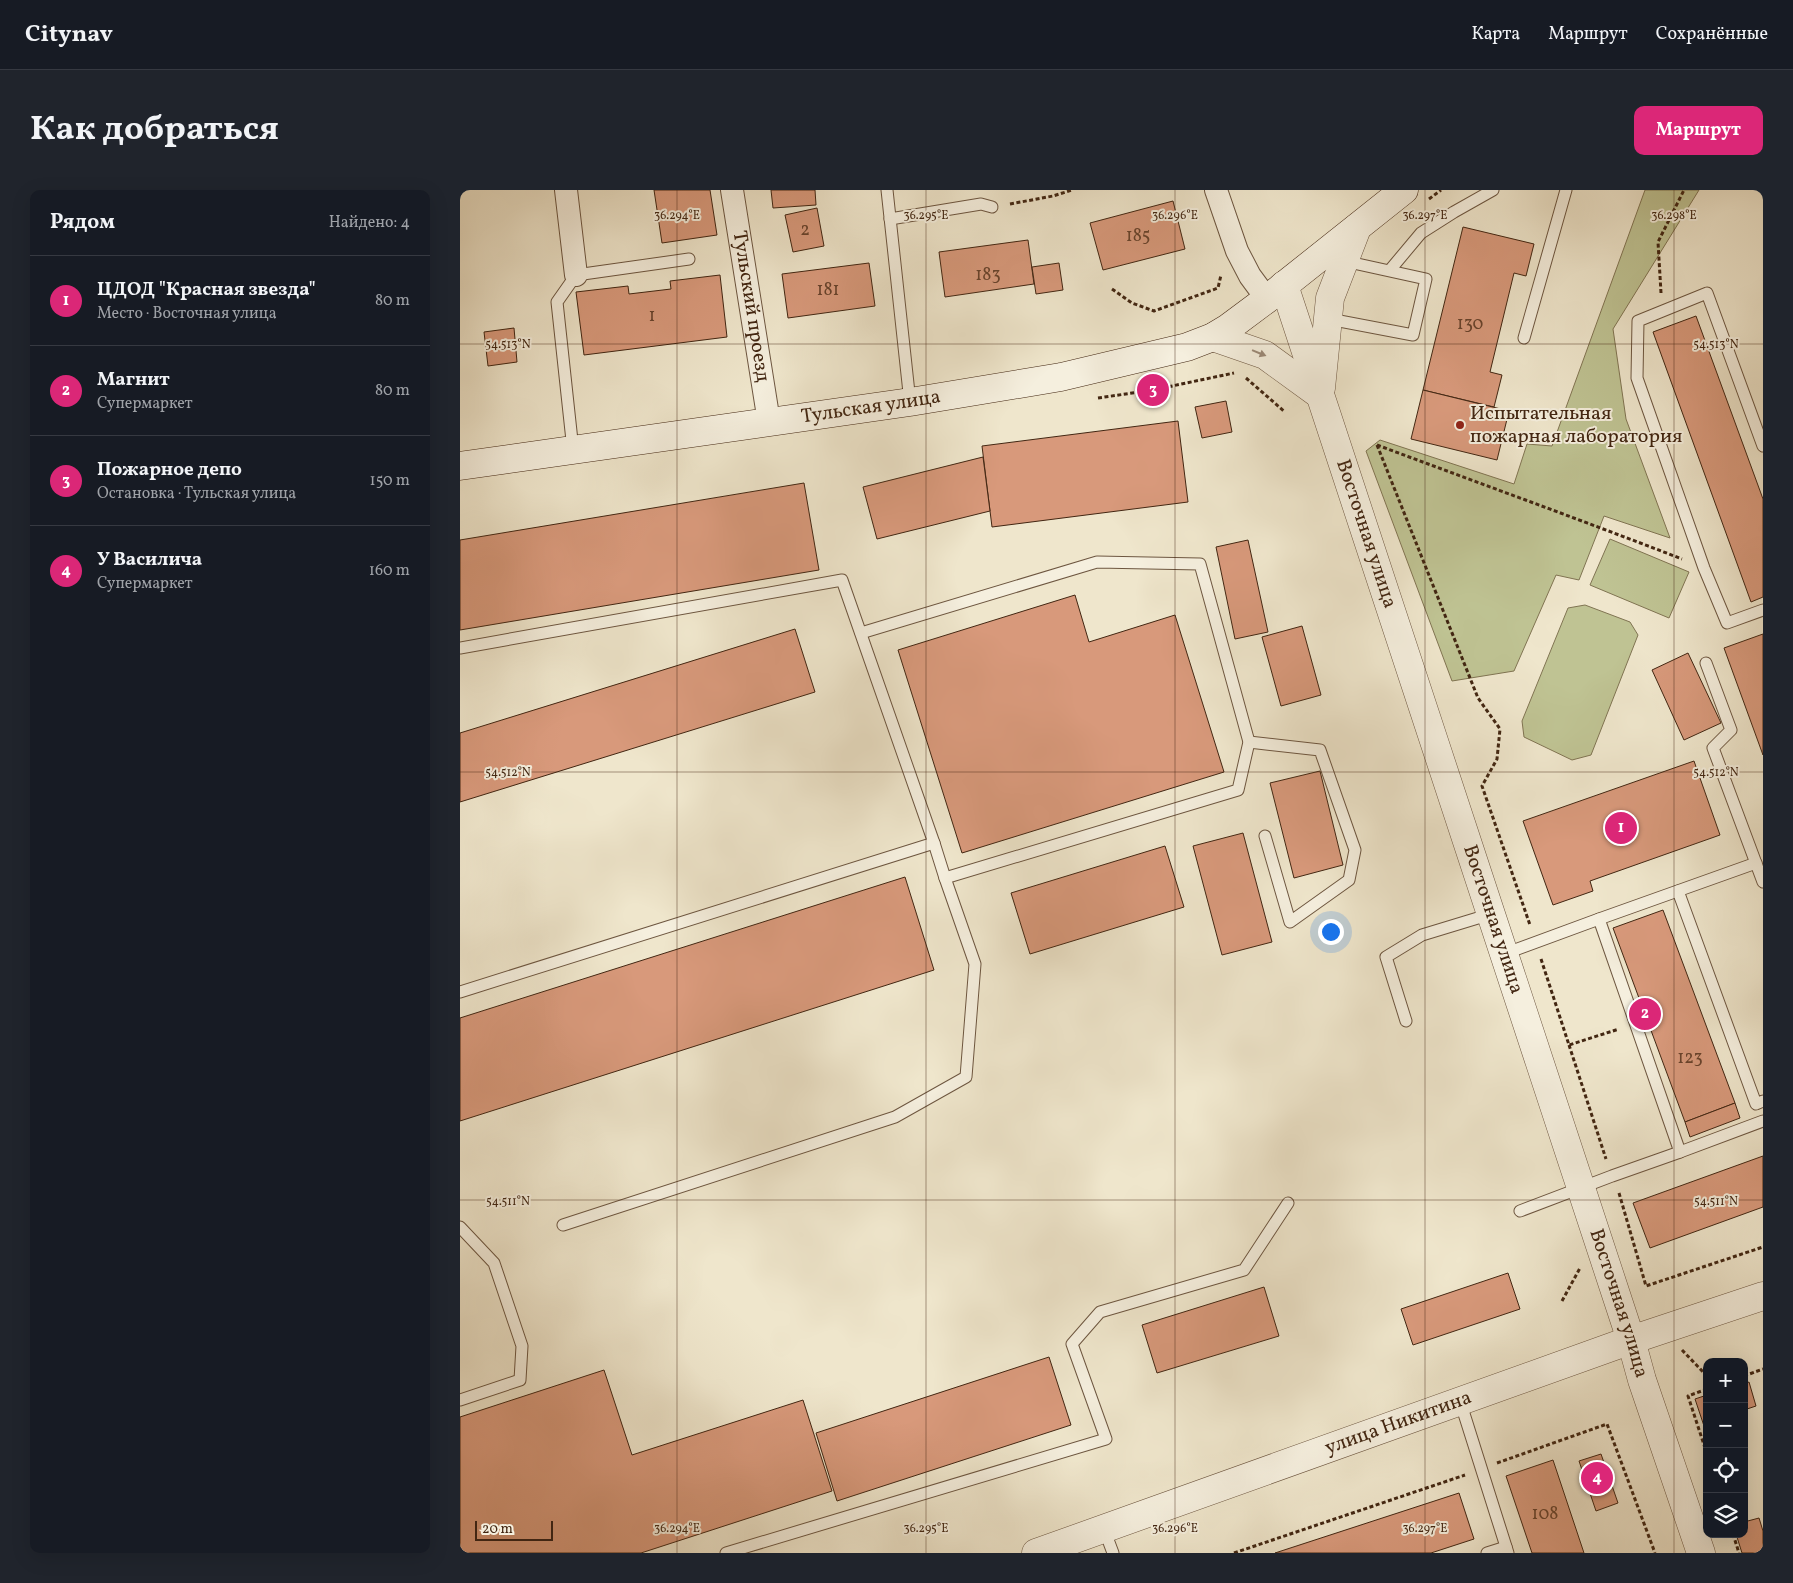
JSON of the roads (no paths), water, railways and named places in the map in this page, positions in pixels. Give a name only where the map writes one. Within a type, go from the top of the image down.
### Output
[{"type":"street","points":[[566,190],[576,275]]},
{"type":"street","name":"Тульский проезд","points":[[732,190],[769,422]]},
{"type":"street","points":[[1216,190],[1236,251],[1250,276],[1276,292]]},
{"type":"street","name":"Тульская улица","points":[[460,466],[910,402],[1061,377],[1187,347],[1213,337],[1276,292],[1357,228],[1415,196]]},
{"type":"street","points":[[1213,337],[1265,355],[1320,395],[1324,374],[1330,298],[1357,228]]},
{"type":"street","name":"Восточная улица","points":[[1276,292],[1320,395],[1631,1340],[1642,1380],[1701,1553]]},
{"type":"street","name":"улица Никитина","points":[[1036,1553],[1108,1541],[1460,1401],[1631,1340],[1763,1296]]},
{"type":"lane","points":[[887,190],[910,402]]},
{"type":"lane","points":[[1390,270],[1421,233],[1493,190]]},
{"type":"lane","points":[[1524,338],[1566,190]]},
{"type":"lane","points":[[890,219],[981,204],[992,207]]},
{"type":"lane","points":[[573,450],[557,302],[576,275],[689,259]]},
{"type":"lane","points":[[1329,319],[1414,335],[1426,279],[1344,261]]},
{"type":"lane","points":[[1763,446],[1707,293],[1638,321],[1637,378],[1704,568],[1727,623],[1763,610]]},
{"type":"lane","points":[[861,633],[1097,562],[1200,564],[1249,742],[1238,790],[945,878]]},
{"type":"lane","points":[[460,648],[842,580],[975,964],[966,1077],[895,1117],[563,1225]]},
{"type":"lane","points":[[1706,663],[1731,730],[1713,748],[1763,882]]},
{"type":"lane","points":[[1249,742],[1320,750],[1355,850],[1349,880],[1290,922],[1265,836]]},
{"type":"lane","points":[[460,992],[934,843]]},
{"type":"lane","points":[[1504,954],[1756,863]]},
{"type":"lane","points":[[1678,891],[1756,1104],[1763,1101]]},
{"type":"lane","points":[[1406,1021],[1386,957],[1422,935],[1491,914]]},
{"type":"lane","points":[[1599,919],[1680,1152]]},
{"type":"lane","points":[[1520,1211],[1763,1121]]},
{"type":"lane","points":[[726,1553],[1106,1440],[1072,1344],[1100,1312],[1244,1270],[1288,1203]]},
{"type":"lane","points":[[460,1227],[494,1262],[522,1346],[520,1380],[460,1400]]},
{"type":"lane","points":[[1460,1401],[1507,1550],[1487,1553]]},
{"type":"place","name":"Пожарное депо","points":[[1153,390]]},
{"type":"place","name":"Испытательная пожарная лаборатория","points":[[1460,425]]},
{"type":"place","name":"ЦДОД \"Красная звезда\"","points":[[1621,828]]},
{"type":"place","name":"Магнит","points":[[1645,1014]]},
{"type":"place","name":"У Василича","points":[[1597,1478]]}]
